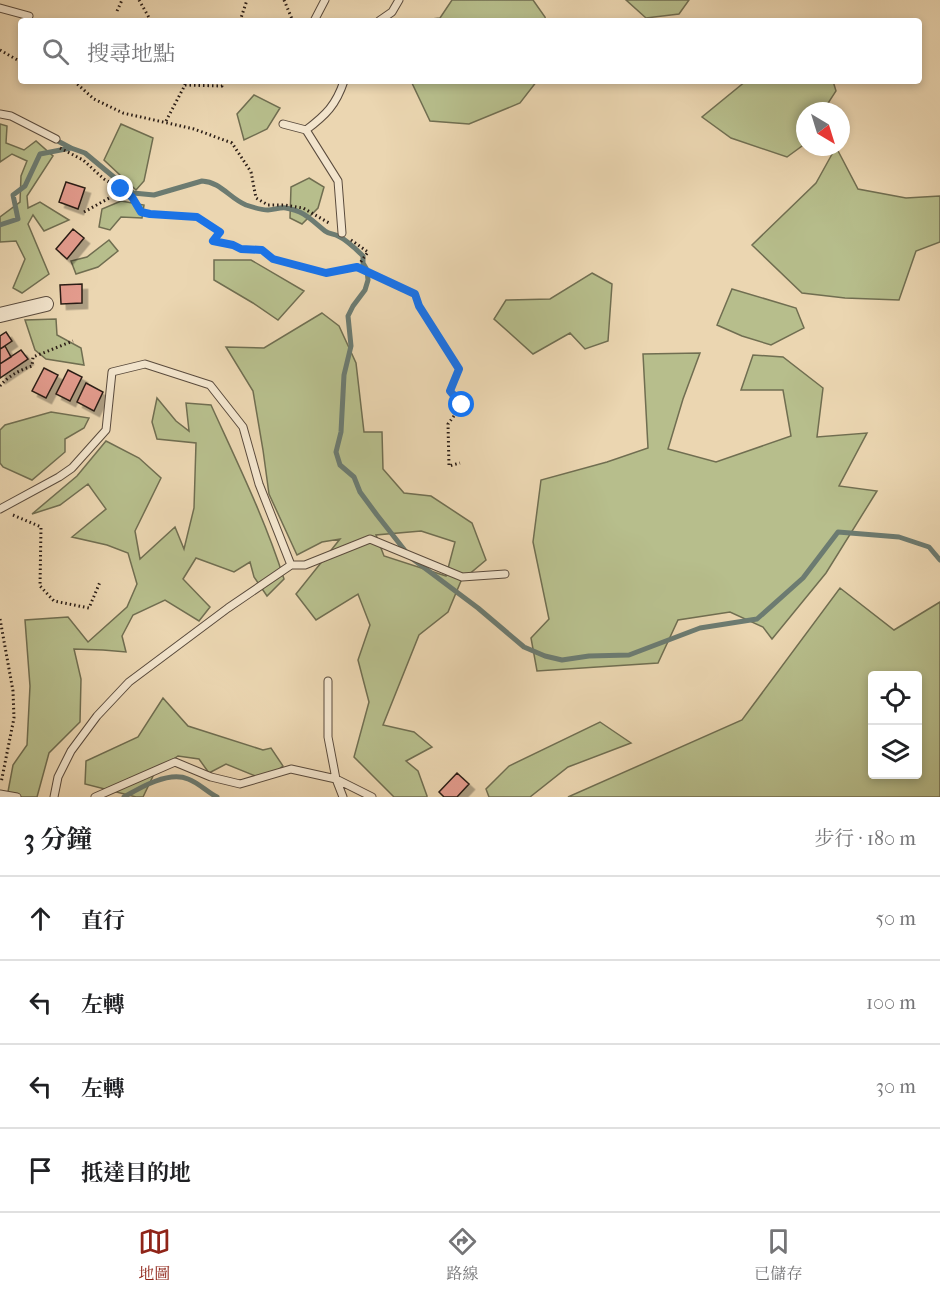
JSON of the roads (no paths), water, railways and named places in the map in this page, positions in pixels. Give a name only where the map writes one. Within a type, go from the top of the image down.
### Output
[{"type":"street","points":[[0,315],[46,304]]},
{"type":"lane","points":[[316,18],[325,0]]},
{"type":"lane","points":[[383,18],[392,12],[399,0]]},
{"type":"lane","points":[[0,8],[29,16]]},
{"type":"lane","points":[[306,130],[325,116],[339,95],[343,84]]},
{"type":"lane","points":[[0,114],[11,116],[54,142]]},
{"type":"lane","points":[[283,124],[306,130],[338,181],[342,233]]},
{"type":"lane","points":[[0,509],[72,468],[106,430],[112,372],[145,363],[210,385],[243,427],[259,484],[291,565]]},
{"type":"lane","points":[[54,797],[58,777],[71,752],[97,716],[129,682],[228,608],[291,565],[305,565],[370,539],[462,577],[506,574]]},
{"type":"lane","points":[[328,681],[328,736],[336,779],[343,797]]},
{"type":"lane","points":[[95,797],[175,762],[211,777],[240,784],[291,769],[336,779],[372,797]]},
{"type":"lane","points":[[0,794],[16,797]]},
{"type":"waterway","points":[[54,139],[71,148]]},
{"type":"waterway","points":[[0,225],[18,219],[13,195],[25,186],[40,154],[71,148],[85,153],[133,193],[154,195],[202,181],[209,182],[248,206],[265,210],[284,208],[298,211],[327,232],[348,242],[363,256],[368,280],[365,290],[348,316],[351,346],[344,375],[341,432],[336,452],[340,465],[354,477],[360,492],[410,557],[478,608],[524,647],[545,656],[562,660],[589,656],[629,655],[700,628],[757,619],[803,578],[838,532],[899,537],[929,547],[940,560]]},
{"type":"waterway","points":[[124,797],[155,781],[172,777],[192,781],[217,797]]}]
